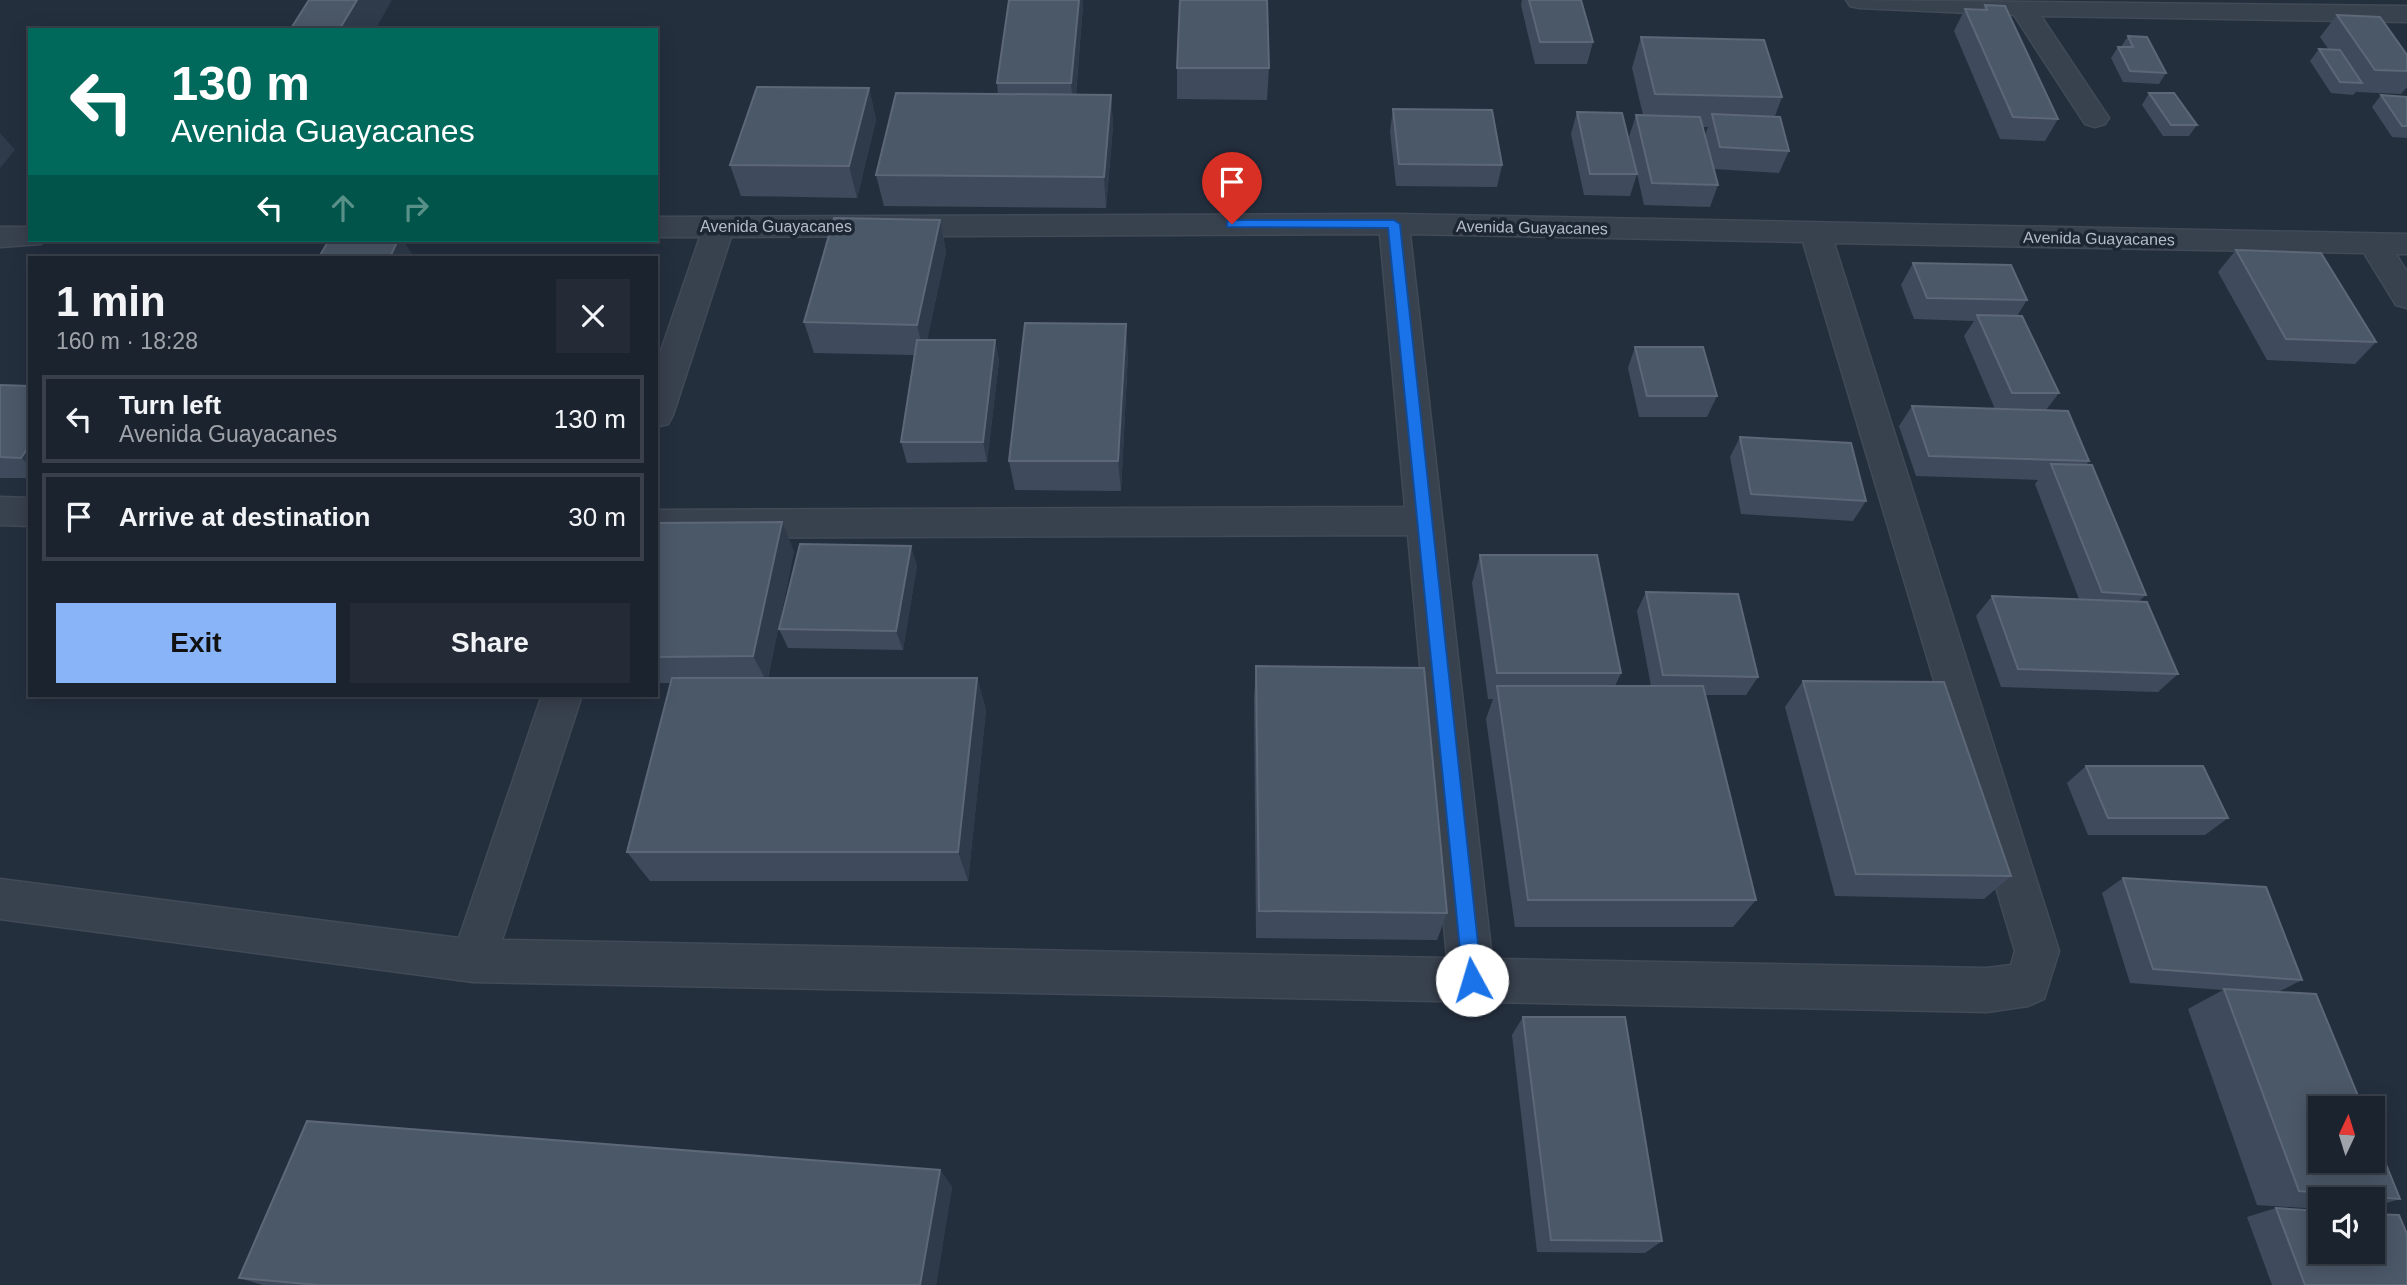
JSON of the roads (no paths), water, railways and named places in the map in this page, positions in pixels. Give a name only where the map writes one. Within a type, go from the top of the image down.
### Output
[{"type":"street","points":[[1859,0],[2022,8],[2407,14]]},
{"type":"street","points":[[2022,8],[2095,118]]},
{"type":"street","points":[[1394,224],[1472,980]]},
{"type":"street","name":"Avenida Guayacanes","points":[[658,227],[1394,224],[2407,244]]},
{"type":"street","points":[[658,409],[719,226]]},
{"type":"street","points":[[0,899],[473,961],[1987,990],[2028,984],[2037,951],[1816,233]]},
{"type":"street","points":[[0,237],[28,237]]},
{"type":"street","points":[[2372,243],[2407,297]]},
{"type":"street","points":[[0,511],[28,512]]},
{"type":"street","points":[[658,524],[1423,521]]},
{"type":"street","points":[[473,961],[561,697]]}]
